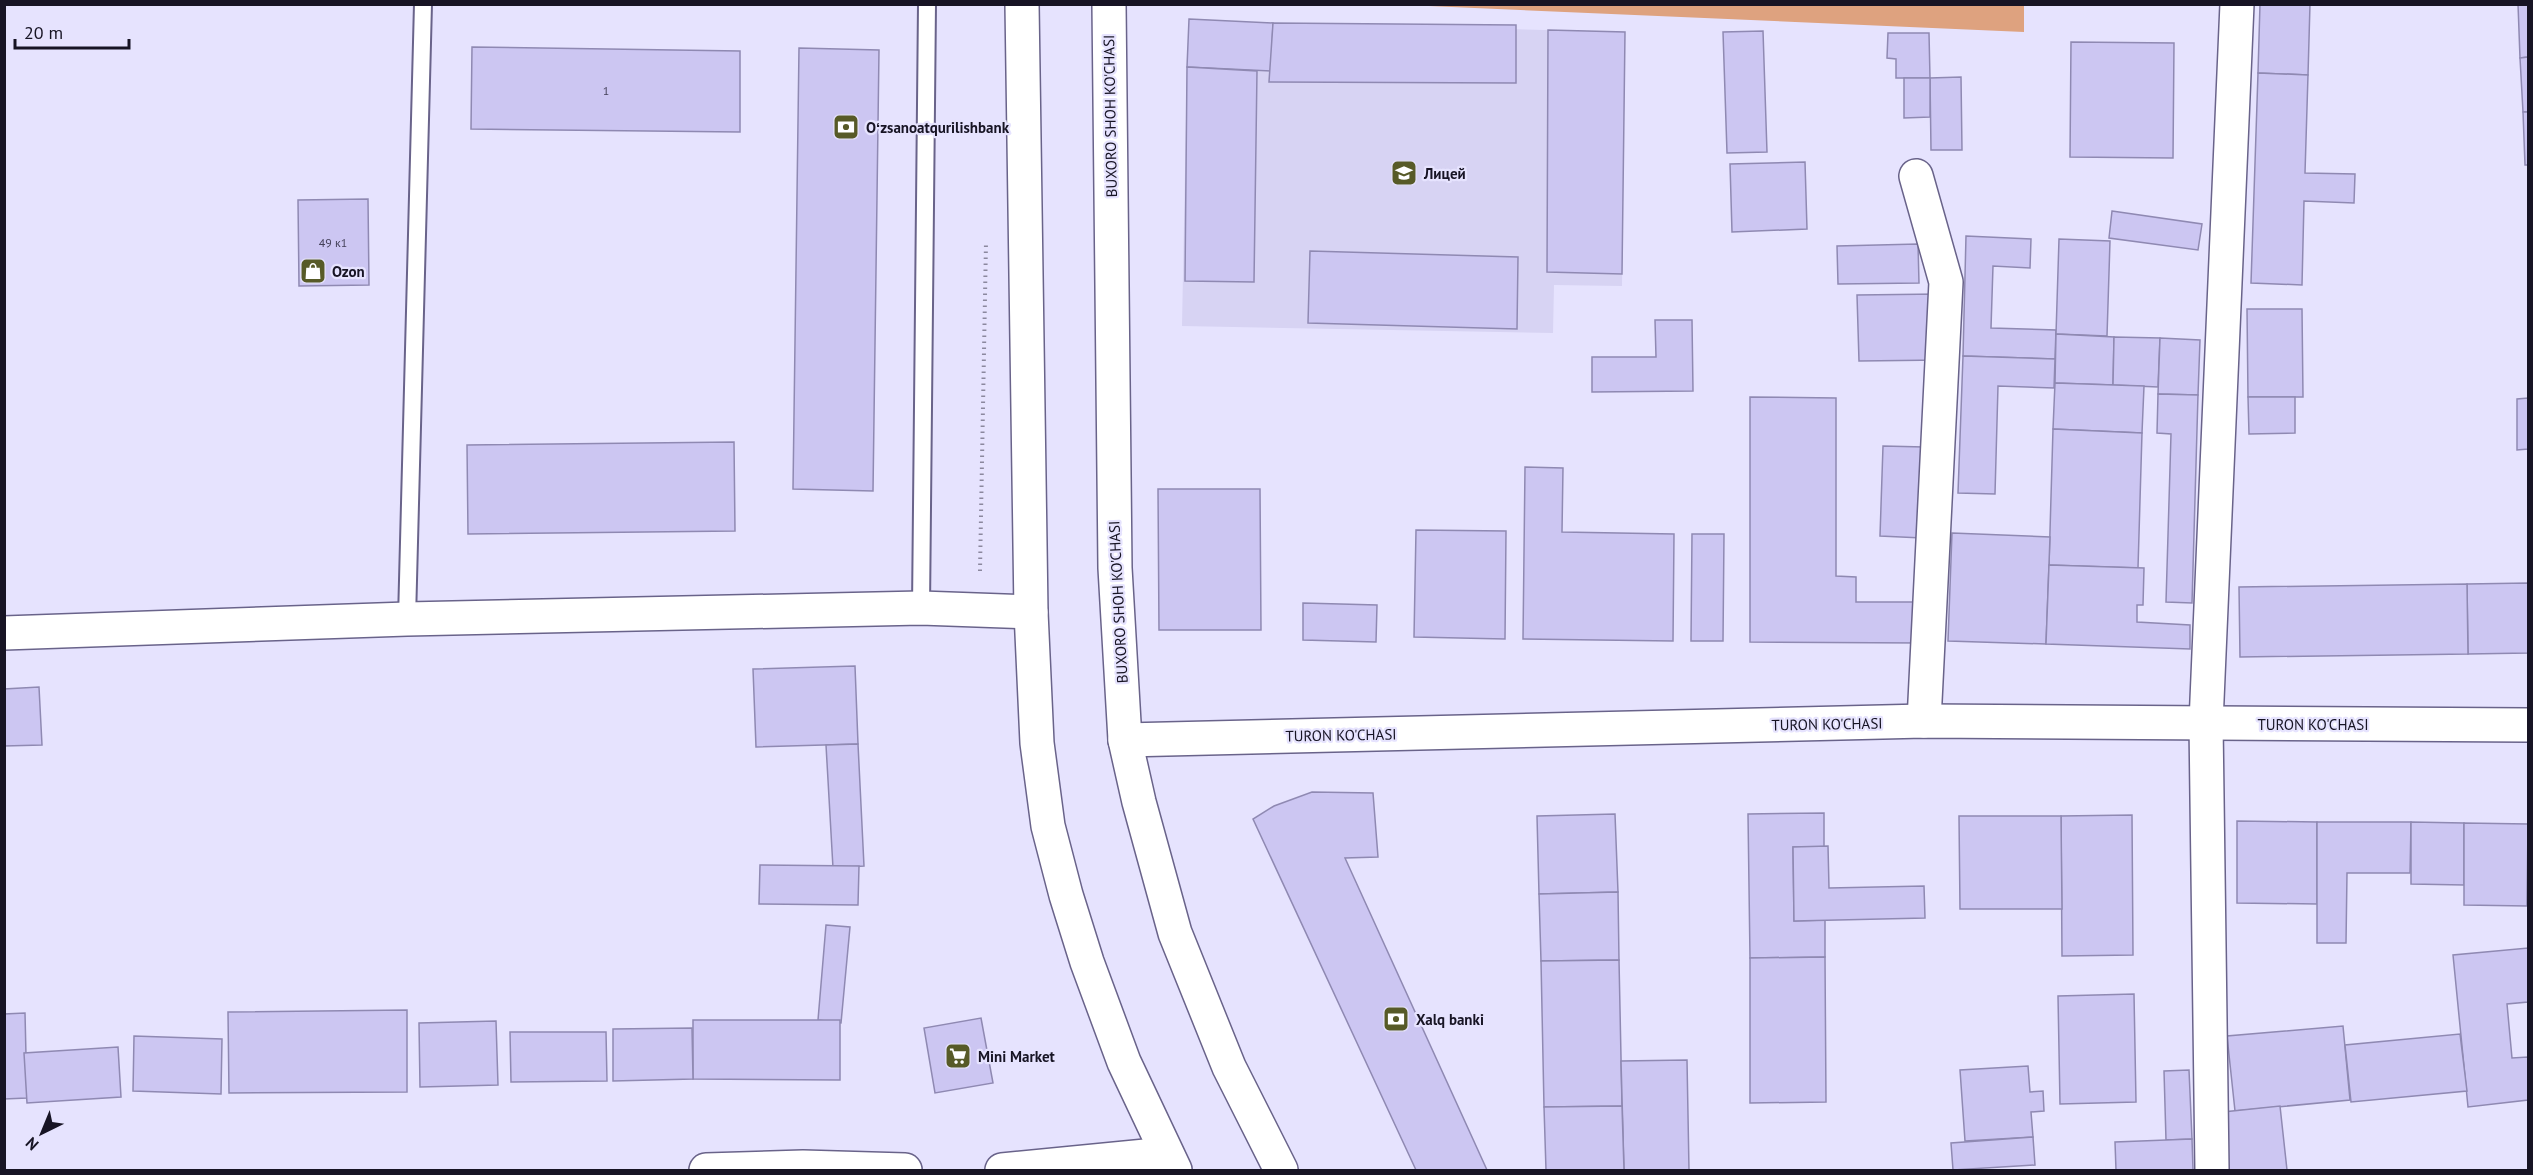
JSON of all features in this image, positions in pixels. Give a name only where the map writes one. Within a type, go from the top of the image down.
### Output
[{"type":"street","points":[[1002,1170],[1171,1162],[1124,1062],[1066,895],[1048,826],[1037,743],[1031,612],[1022,4]]},
{"type":"street","name":"BUXORO SHOH KO'CHASI","points":[[1109,4],[1115,568],[1125,740],[1138,802],[1175,933],[1229,1067],[1281,1170]]},
{"type":"street","points":[[2212,1170],[2206,723],[2237,4]]},
{"type":"street","points":[[1916,176],[1946,282],[1924,721]]},
{"type":"street","points":[[4,633],[407,618],[921,608],[1031,612]]},
{"type":"street","name":"TURON KO'CHASI","points":[[1125,740],[1924,721],[2529,725]]},
{"type":"street","points":[[706,1170],[803,1167],[905,1170]]},
{"type":"lane","points":[[407,618],[423,4]]},
{"type":"lane","points":[[921,608],[927,4]]},
{"type":"path","points":[[980,571],[986,241]]},
{"type":"shaded area","points":[[1406,4],[2024,4],[2024,32],[1406,5]]},
{"type":"shaded area","name":"Лицей","points":[[1273,23],[1625,32],[1622,286],[1554,285],[1553,333],[1182,326],[1187,67],[1271,71]]},
{"type":"building","points":[[2260,4],[2310,4],[2308,75],[2258,73]]},
{"type":"building","points":[[2518,4],[2528,4],[2528,57],[2520,58]]},
{"type":"building","points":[[1189,19],[1273,23],[1271,71],[1187,67]]},
{"type":"building","points":[[1273,23],[1516,25],[1516,83],[1269,82]]},
{"type":"building","points":[[1548,30],[1625,32],[1622,274],[1547,272]]},
{"type":"building","points":[[1763,31],[1767,152],[1727,153],[1723,32]]},
{"type":"building","points":[[1888,33],[1929,33],[1930,78],[1896,78],[1896,59],[1887,58]]},
{"type":"building","points":[[2071,42],[2174,43],[2173,158],[2070,157]]},
{"type":"building","points":[[472,47],[740,51],[740,132],[471,129]]},
{"type":"building","points":[[799,48],[879,50],[873,491],[793,489]]},
{"type":"building","points":[[2528,57],[2528,112],[2523,112],[2520,58]]},
{"type":"building","points":[[1187,67],[1257,71],[1254,282],[1185,281]]},
{"type":"building","points":[[2258,73],[2308,75],[2305,173],[2355,174],[2354,203],[2304,201],[2302,285],[2251,283]]},
{"type":"building","points":[[1961,77],[1962,150],[1931,150],[1930,78]]},
{"type":"building","points":[[1904,78],[1930,78],[1930,117],[1904,118]]},
{"type":"building","points":[[2523,112],[2528,112],[2528,165],[2525,165]]},
{"type":"building","points":[[1805,162],[1807,229],[1732,232],[1730,164]]},
{"type":"building","points":[[368,199],[369,285],[299,286],[298,200]]},
{"type":"building","points":[[2112,211],[2202,224],[2198,250],[2109,238]]},
{"type":"building","points":[[1966,236],[2031,239],[2030,268],[1993,266],[1991,328],[2056,330],[2055,359],[1963,356]]},
{"type":"building","points":[[2059,239],[2110,241],[2107,336],[2056,334]]},
{"type":"building","points":[[1918,244],[1919,283],[1838,284],[1837,246]]},
{"type":"building","points":[[1310,251],[1518,257],[1517,329],[1308,323]]},
{"type":"building","points":[[1939,294],[1941,360],[1859,361],[1857,295]]},
{"type":"building","points":[[2247,309],[2302,309],[2303,397],[2248,397]]},
{"type":"building","points":[[1655,320],[1692,320],[1693,391],[1592,392],[1592,357],[1656,357]]},
{"type":"building","points":[[2056,334],[2114,337],[2113,385],[2055,383]]},
{"type":"building","points":[[2114,337],[2160,338],[2158,387],[2113,385]]},
{"type":"building","points":[[2160,338],[2200,340],[2198,395],[2158,394]]},
{"type":"building","points":[[1963,356],[2055,359],[2054,388],[1998,386],[1995,494],[1958,493]]},
{"type":"building","points":[[2055,383],[2144,386],[2142,433],[2053,429]]},
{"type":"building","points":[[2158,394],[2198,395],[2192,603],[2166,602],[2171,434],[2157,433]]},
{"type":"building","points":[[1750,397],[1836,398],[1836,576],[1856,577],[1856,602],[1921,602],[1921,643],[1750,642]]},
{"type":"building","points":[[2248,397],[2295,397],[2295,433],[2249,434]]},
{"type":"building","points":[[2528,398],[2528,449],[2517,450],[2517,399]]},
{"type":"building","points":[[2053,429],[2142,433],[2138,568],[2049,565]]},
{"type":"building","points":[[734,442],[735,531],[468,534],[467,445]]},
{"type":"building","points":[[1883,446],[1924,447],[1922,538],[1880,536]]},
{"type":"building","points":[[1525,467],[1563,468],[1562,532],[1674,534],[1673,641],[1523,639]]},
{"type":"building","points":[[1158,489],[1260,489],[1261,630],[1159,630]]},
{"type":"building","points":[[1416,530],[1506,531],[1505,639],[1414,637]]},
{"type":"building","points":[[1952,533],[2050,537],[2046,644],[1948,641]]},
{"type":"building","points":[[1692,534],[1724,534],[1723,641],[1691,641]]},
{"type":"building","points":[[2049,565],[2144,568],[2143,605],[2137,605],[2137,622],[2190,625],[2190,649],[2046,644]]},
{"type":"building","points":[[2528,583],[2528,653],[2468,654],[2467,584]]},
{"type":"building","points":[[2467,584],[2468,654],[2240,657],[2239,587]]},
{"type":"building","points":[[1303,603],[1377,605],[1376,642],[1303,640]]},
{"type":"building","points":[[855,666],[858,744],[756,747],[753,669]]},
{"type":"building","points":[[39,687],[42,745],[4,746],[4,689]]},
{"type":"building","points":[[858,744],[864,866],[833,868],[826,745]]},
{"type":"building","points":[[1312,792],[1373,793],[1378,857],[1345,858],[1487,1170],[1416,1170],[1253,819],[1274,806]]},
{"type":"building","points":[[1824,813],[1824,847],[1793,847],[1794,921],[1825,920],[1825,957],[1750,958],[1748,814]]},
{"type":"building","points":[[1615,814],[1618,892],[1539,894],[1537,816]]},
{"type":"building","points":[[2132,815],[2133,955],[2062,956],[2061,816]]},
{"type":"building","points":[[1959,816],[2061,816],[2062,909],[1960,909]]},
{"type":"building","points":[[2237,821],[2317,822],[2317,904],[2237,903]]},
{"type":"building","points":[[2317,822],[2411,822],[2410,873],[2347,873],[2346,943],[2317,943]]},
{"type":"building","points":[[2411,822],[2464,823],[2464,885],[2411,884]]},
{"type":"building","points":[[2464,823],[2528,824],[2527,906],[2464,905]]},
{"type":"building","points":[[1828,846],[1829,888],[1924,886],[1925,918],[1794,921],[1793,847]]},
{"type":"building","points":[[760,865],[859,866],[858,905],[759,904]]},
{"type":"building","points":[[1618,892],[1619,960],[1541,961],[1539,894]]},
{"type":"building","points":[[826,925],[850,927],[841,1023],[818,1020]]},
{"type":"building","points":[[2528,948],[2528,1002],[2507,1004],[2512,1058],[2528,1057],[2528,1100],[2468,1107],[2453,955]]},
{"type":"building","points":[[1825,957],[1826,1102],[1750,1103],[1750,958]]},
{"type":"building","points":[[1619,960],[1622,1106],[1544,1107],[1541,961]]},
{"type":"building","points":[[2134,994],[2136,1102],[2060,1104],[2058,996]]},
{"type":"building","points":[[407,1010],[407,1092],[229,1093],[228,1012]]},
{"type":"building","points":[[25,1013],[27,1098],[4,1099],[4,1014]]},
{"type":"building","name":"Mini Market","points":[[981,1018],[993,1083],[935,1093],[924,1028]]},
{"type":"building","points":[[693,1020],[840,1020],[840,1080],[693,1079]]},
{"type":"building","points":[[496,1021],[498,1085],[420,1087],[419,1023]]},
{"type":"building","points":[[2343,1026],[2350,1100],[2235,1111],[2227,1036]]},
{"type":"building","points":[[692,1028],[693,1079],[613,1081],[613,1029]]},
{"type":"building","points":[[510,1032],[606,1032],[607,1081],[511,1082]]},
{"type":"building","points":[[2460,1034],[2467,1091],[2351,1102],[2345,1045]]},
{"type":"building","points":[[134,1036],[222,1039],[221,1094],[133,1091]]},
{"type":"building","points":[[118,1047],[121,1097],[27,1103],[24,1053]]},
{"type":"building","points":[[1687,1060],[1689,1170],[1624,1170],[1621,1061]]},
{"type":"building","points":[[2028,1066],[2030,1092],[2043,1091],[2044,1111],[2031,1112],[2033,1137],[1965,1141],[1960,1070]]},
{"type":"building","points":[[2189,1070],[2192,1139],[2166,1140],[2164,1071]]},
{"type":"building","points":[[1622,1106],[1624,1170],[1546,1170],[1544,1107]]},
{"type":"building","points":[[2280,1106],[2287,1170],[2229,1170],[2223,1112]]},
{"type":"building","points":[[2033,1137],[2035,1165],[1953,1170],[1951,1143]]},
{"type":"building","points":[[2192,1139],[2193,1170],[2116,1170],[2115,1142]]},
{"type":"place","name":"Oʻzsanoatqurilishbank","points":[[846,127]]},
{"type":"place","name":"Лицей","points":[[1404,173]]},
{"type":"place","name":"Ozon","points":[[313,271]]},
{"type":"place","name":"Xalq banki","points":[[1396,1019]]},
{"type":"place","name":"Mini Market","points":[[958,1056]]}]
